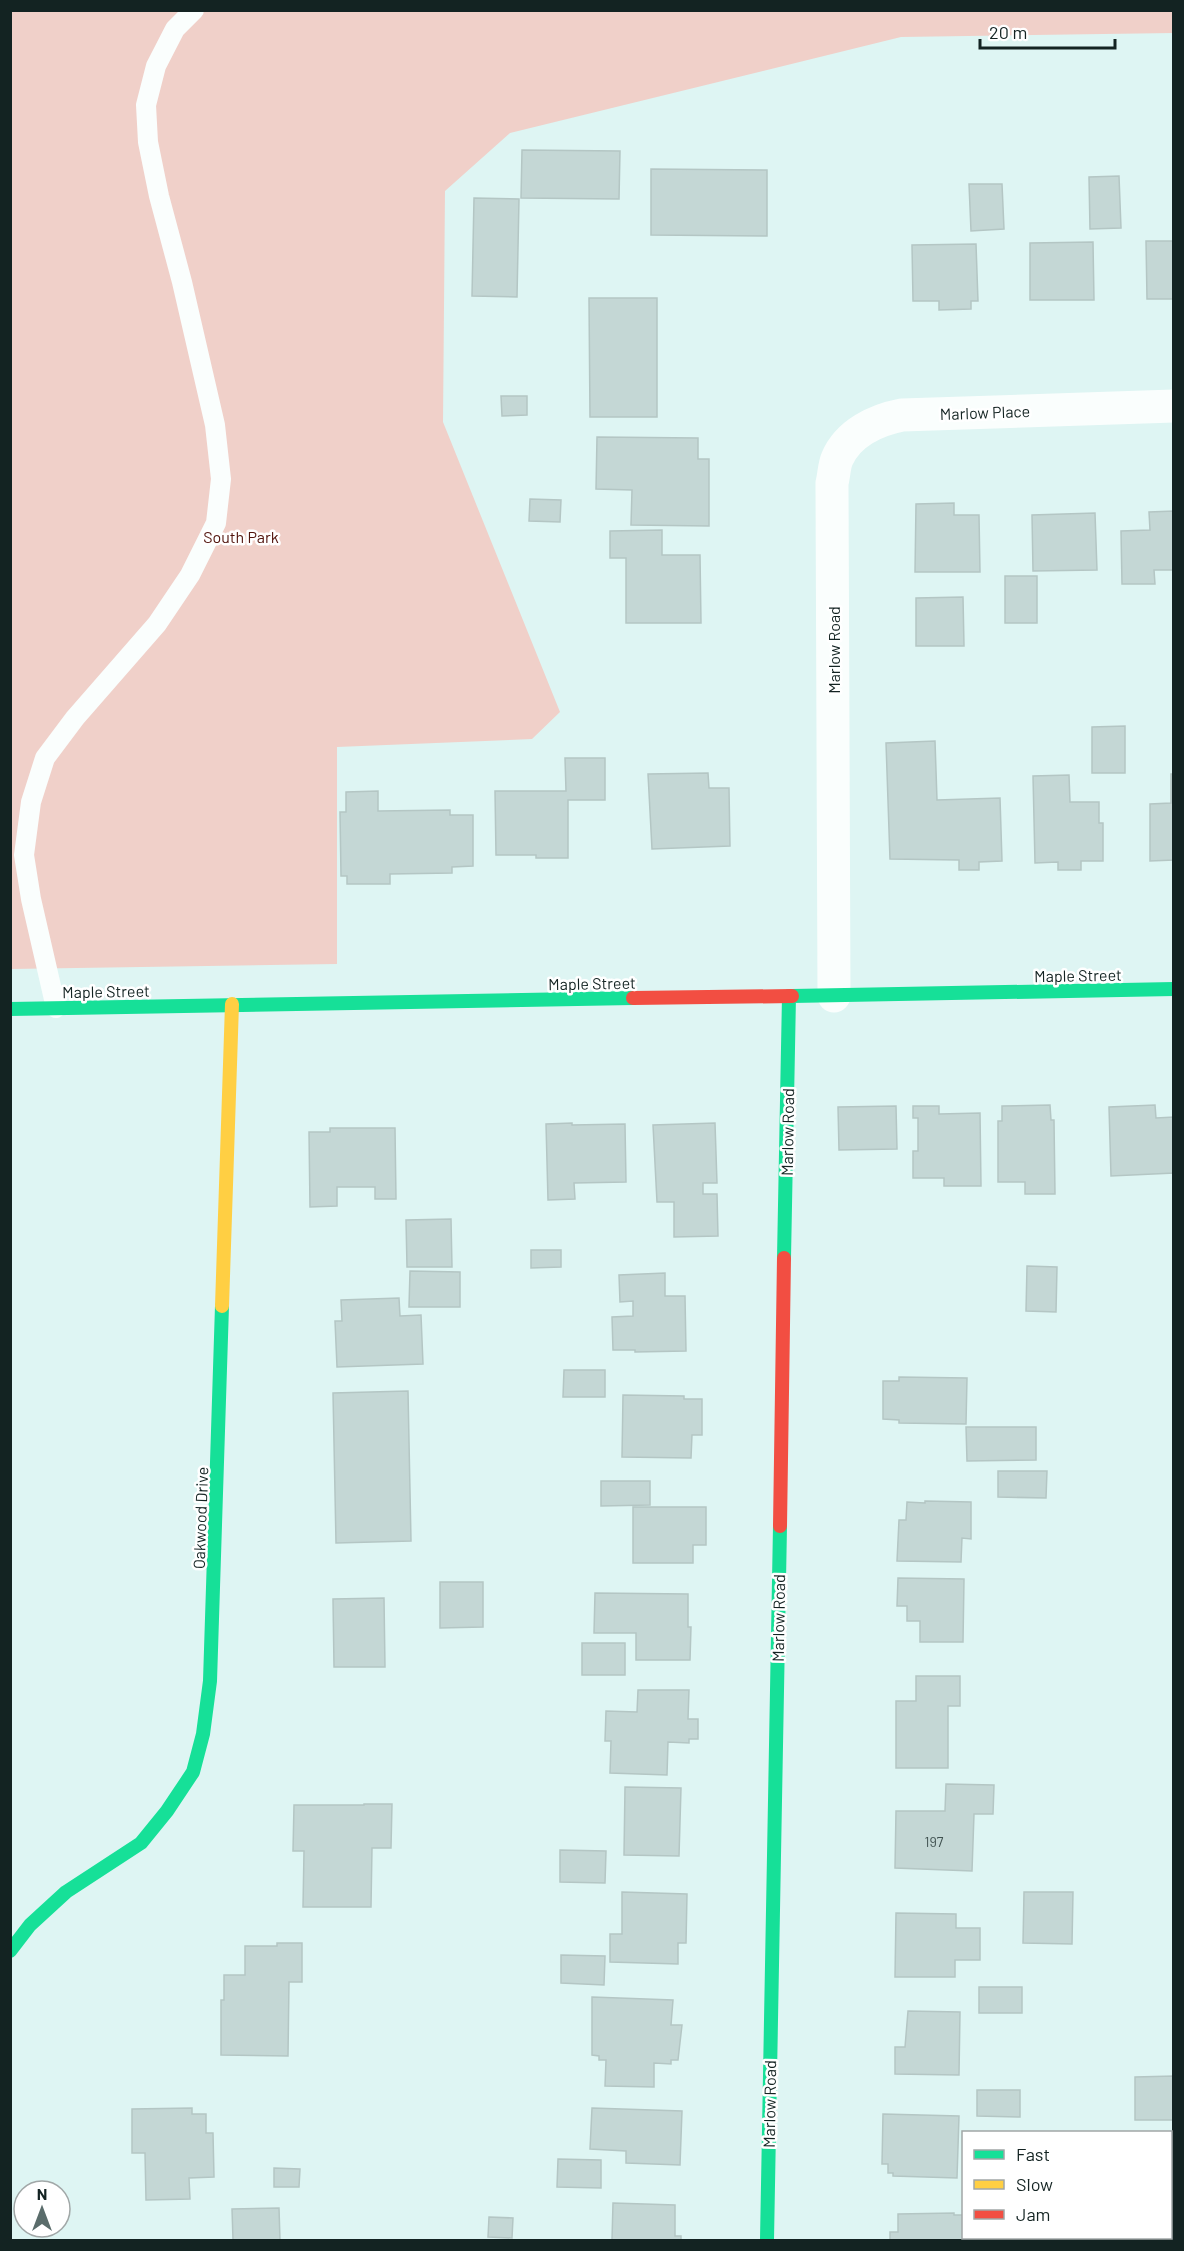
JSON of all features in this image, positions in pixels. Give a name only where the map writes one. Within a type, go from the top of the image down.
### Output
[{"type":"street","name":"Marlow Place","points":[[832,483],[837,459],[850,441],[866,427],[883,418],[902,415],[1173,406]]},
{"type":"street","name":"Marlow Road","points":[[832,483],[834,996]]},
{"type":"street","name":"Maple Street","points":[[10,1009],[1173,989]]},
{"type":"street","name":"Marlow Road","points":[[767,2241],[789,996]]},
{"type":"street","name":"Oakwood Drive","points":[[10,1951],[30,1925],[66,1892],[141,1843],[167,1811],[193,1772],[203,1734],[210,1682],[232,1004]]},
{"type":"lane","points":[[56,1008],[31,899],[24,855],[31,802],[45,758],[75,718],[157,624],[190,575],[216,523],[221,478],[215,424],[159,196],[148,142],[146,105],[156,66],[175,29],[194,10]]},
{"type":"green space","name":"South Park","points":[[1173,10],[1174,33],[901,37],[510,133],[445,191],[443,422],[560,712],[532,739],[337,747],[337,964],[11,969],[10,11]]},
{"type":"building","points":[[522,150],[620,151],[619,199],[521,198]]},
{"type":"building","points":[[651,169],[767,170],[767,236],[651,235]]},
{"type":"building","points":[[1119,176],[1121,228],[1090,229],[1089,177]]},
{"type":"building","points":[[969,184],[1002,184],[1004,229],[971,231]]},
{"type":"building","points":[[474,198],[519,199],[517,297],[472,296]]},
{"type":"building","points":[[1146,241],[1174,241],[1174,299],[1147,299]]},
{"type":"building","points":[[1093,242],[1094,300],[1030,300],[1030,243]]},
{"type":"building","points":[[976,244],[978,301],[971,301],[971,309],[939,310],[939,301],[913,301],[912,245]]},
{"type":"building","points":[[589,298],[657,298],[657,417],[590,417]]},
{"type":"building","points":[[501,396],[527,396],[527,415],[502,416]]},
{"type":"building","points":[[597,437],[698,438],[698,459],[709,459],[709,526],[631,525],[632,490],[596,489]]},
{"type":"building","points":[[530,499],[561,500],[560,522],[529,521]]},
{"type":"building","points":[[954,503],[954,515],[979,515],[980,572],[915,572],[916,504]]},
{"type":"building","points":[[1174,511],[1174,570],[1154,570],[1155,584],[1122,584],[1121,531],[1150,530],[1149,512]]},
{"type":"building","points":[[1095,513],[1097,570],[1033,571],[1032,515]]},
{"type":"building","points":[[662,530],[662,555],[700,555],[701,623],[626,623],[626,558],[610,558],[610,531]]},
{"type":"building","points":[[1005,576],[1037,576],[1037,623],[1005,623]]},
{"type":"building","points":[[963,597],[964,646],[916,646],[916,598]]},
{"type":"building","points":[[1125,726],[1125,773],[1092,773],[1092,727]]},
{"type":"building","points":[[935,741],[937,800],[1000,798],[1002,861],[979,862],[979,870],[959,870],[959,860],[890,859],[886,743]]},
{"type":"building","points":[[565,758],[605,758],[605,800],[568,800],[568,858],[496,855],[495,791],[566,791]]},
{"type":"building","points":[[708,773],[709,788],[729,788],[730,846],[652,849],[648,774]]},
{"type":"building","points":[[1171,774],[1174,774],[1174,860],[1150,861],[1150,804],[1171,803]]},
{"type":"building","points":[[1069,775],[1070,802],[1099,802],[1099,823],[1103,823],[1103,861],[1081,861],[1081,870],[1058,870],[1058,862],[1035,863],[1033,776]]},
{"type":"building","points":[[378,791],[378,811],[450,810],[450,815],[473,815],[473,866],[452,867],[452,873],[390,874],[390,884],[347,884],[347,876],[341,876],[340,812],[346,812],[346,792]]},
{"type":"building","points":[[1050,1105],[1051,1120],[1054,1120],[1055,1194],[1025,1194],[1025,1182],[998,1182],[998,1121],[1002,1121],[1002,1106]]},
{"type":"building","points":[[1155,1105],[1156,1118],[1174,1117],[1174,1173],[1111,1176],[1109,1107]]},
{"type":"building","points":[[896,1106],[897,1149],[839,1150],[838,1107]]},
{"type":"building","points":[[913,1106],[939,1106],[939,1114],[980,1113],[981,1186],[944,1186],[944,1178],[913,1178],[913,1151],[918,1151],[918,1118],[913,1118]]},
{"type":"building","points":[[572,1123],[572,1125],[625,1124],[626,1182],[574,1183],[575,1199],[548,1200],[546,1124]]},
{"type":"building","points":[[715,1123],[717,1183],[703,1183],[703,1194],[717,1194],[718,1236],[674,1237],[674,1202],[657,1202],[653,1125]]},
{"type":"building","points":[[330,1128],[395,1128],[396,1199],[375,1199],[375,1187],[337,1187],[337,1206],[310,1207],[309,1132],[330,1132]]},
{"type":"building","points":[[451,1219],[452,1267],[407,1267],[406,1220]]},
{"type":"building","points":[[531,1250],[561,1250],[561,1267],[531,1268]]},
{"type":"building","points":[[1027,1266],[1057,1267],[1056,1312],[1026,1311]]},
{"type":"building","points":[[410,1271],[460,1272],[460,1307],[409,1307]]},
{"type":"building","points":[[665,1273],[665,1296],[685,1296],[686,1351],[613,1350],[612,1317],[633,1316],[633,1301],[620,1302],[619,1275]]},
{"type":"building","points":[[399,1298],[400,1316],[421,1315],[423,1364],[337,1367],[335,1321],[342,1321],[341,1300]]},
{"type":"building","points":[[564,1370],[605,1370],[605,1397],[563,1397]]},
{"type":"building","points":[[899,1377],[967,1378],[966,1424],[899,1423],[899,1420],[883,1419],[883,1381],[899,1381]]},
{"type":"building","points":[[408,1391],[411,1541],[336,1543],[333,1393]]},
{"type":"building","points":[[623,1395],[684,1396],[684,1399],[702,1399],[702,1435],[692,1435],[691,1458],[622,1457]]},
{"type":"building","points":[[966,1427],[1036,1427],[1036,1460],[967,1461]]},
{"type":"building","points":[[998,1471],[1047,1471],[1046,1498],[998,1497]]},
{"type":"building","points":[[601,1481],[650,1481],[650,1505],[601,1506]]},
{"type":"building","points":[[925,1501],[971,1502],[971,1539],[962,1538],[961,1562],[897,1561],[899,1520],[906,1520],[907,1502],[925,1503]]},
{"type":"building","points":[[633,1507],[706,1507],[706,1545],[693,1545],[693,1563],[633,1563]]},
{"type":"building","points":[[898,1578],[964,1579],[963,1642],[920,1642],[920,1621],[907,1621],[907,1606],[897,1606]]},
{"type":"building","points":[[440,1582],[483,1582],[483,1627],[440,1628]]},
{"type":"building","points":[[595,1593],[688,1594],[688,1627],[691,1627],[690,1660],[636,1660],[636,1633],[594,1633]]},
{"type":"building","points":[[384,1598],[385,1667],[334,1667],[333,1599]]},
{"type":"building","points":[[582,1643],[625,1643],[625,1675],[582,1675]]},
{"type":"building","points":[[916,1676],[960,1676],[960,1706],[948,1706],[948,1768],[896,1768],[896,1701],[916,1701]]},
{"type":"building","points":[[638,1690],[689,1690],[688,1719],[698,1719],[698,1739],[689,1739],[689,1743],[668,1742],[667,1775],[610,1773],[611,1741],[605,1741],[606,1711],[637,1712]]},
{"type":"building","points":[[946,1784],[994,1785],[993,1814],[974,1814],[972,1871],[895,1868],[896,1811],[945,1811]]},
{"type":"building","points":[[625,1787],[681,1788],[679,1856],[624,1855]]},
{"type":"building","points":[[392,1804],[391,1848],[372,1848],[371,1907],[303,1907],[304,1851],[293,1851],[294,1805]]},
{"type":"building","points":[[560,1850],[606,1851],[605,1883],[560,1882]]},
{"type":"building","points":[[622,1892],[687,1894],[686,1943],[678,1943],[678,1964],[610,1962],[610,1934],[622,1934]]},
{"type":"building","points":[[1024,1892],[1073,1892],[1072,1944],[1023,1943]]},
{"type":"building","points":[[896,1913],[956,1914],[956,1928],[980,1928],[980,1960],[955,1960],[955,1977],[895,1977]]},
{"type":"building","points":[[277,1943],[302,1943],[302,1982],[289,1982],[288,2056],[221,2055],[221,2000],[224,2000],[224,1975],[245,1975],[245,1946],[277,1946]]},
{"type":"building","points":[[561,1955],[605,1956],[604,1985],[561,1983]]},
{"type":"building","points":[[979,1987],[1022,1987],[1022,2013],[979,2013]]},
{"type":"building","points":[[592,1997],[673,2000],[671,2025],[682,2025],[678,2060],[671,2060],[671,2064],[654,2063],[654,2087],[605,2086],[606,2060],[599,2060],[599,2056],[592,2055]]},
{"type":"building","points":[[908,2011],[960,2012],[959,2075],[895,2074],[895,2047],[905,2047]]},
{"type":"building","points":[[1174,2076],[1174,2120],[1135,2120],[1135,2077]]},
{"type":"building","points":[[977,2090],[1020,2090],[1020,2117],[977,2116]]},
{"type":"building","points":[[192,2108],[192,2114],[206,2114],[206,2133],[213,2133],[214,2177],[189,2178],[190,2199],[146,2200],[145,2153],[132,2153],[132,2109]]},
{"type":"building","points":[[592,2108],[682,2111],[680,2165],[626,2163],[626,2151],[590,2149]]},
{"type":"building","points":[[883,2114],[959,2116],[957,2178],[893,2176],[893,2173],[888,2173],[888,2164],[882,2164]]},
{"type":"building","points":[[558,2159],[601,2160],[601,2188],[557,2187]]},
{"type":"building","points":[[274,2168],[300,2169],[299,2187],[274,2187]]},
{"type":"building","points":[[1172,2182],[1174,2182],[1174,2240],[1135,2240],[1172,2239]]},
{"type":"building","points":[[613,2203],[675,2205],[675,2236],[681,2236],[681,2240],[612,2240]]},
{"type":"building","points":[[279,2208],[280,2240],[233,2240],[232,2209]]},
{"type":"building","points":[[954,2213],[954,2215],[962,2215],[962,2239],[1010,2240],[890,2240],[890,2232],[898,2232],[898,2214]]},
{"type":"building","points":[[489,2217],[513,2218],[512,2238],[488,2237]]},
{"type":"traffic: fast","points":[[792,996],[1174,989]]},
{"type":"traffic: fast","points":[[784,1258],[789,996]]},
{"type":"traffic: fast","points":[[10,1009],[633,998]]},
{"type":"traffic: fast","points":[[10,1951],[30,1925],[66,1892],[141,1843],[167,1811],[193,1772],[203,1734],[210,1681],[222,1306]]},
{"type":"traffic: fast","points":[[767,2240],[780,1526]]},
{"type":"traffic: slow","points":[[222,1306],[232,1004]]},
{"type":"traffic: jam","points":[[633,998],[792,996]]},
{"type":"traffic: jam","points":[[780,1526],[784,1258]]}]
